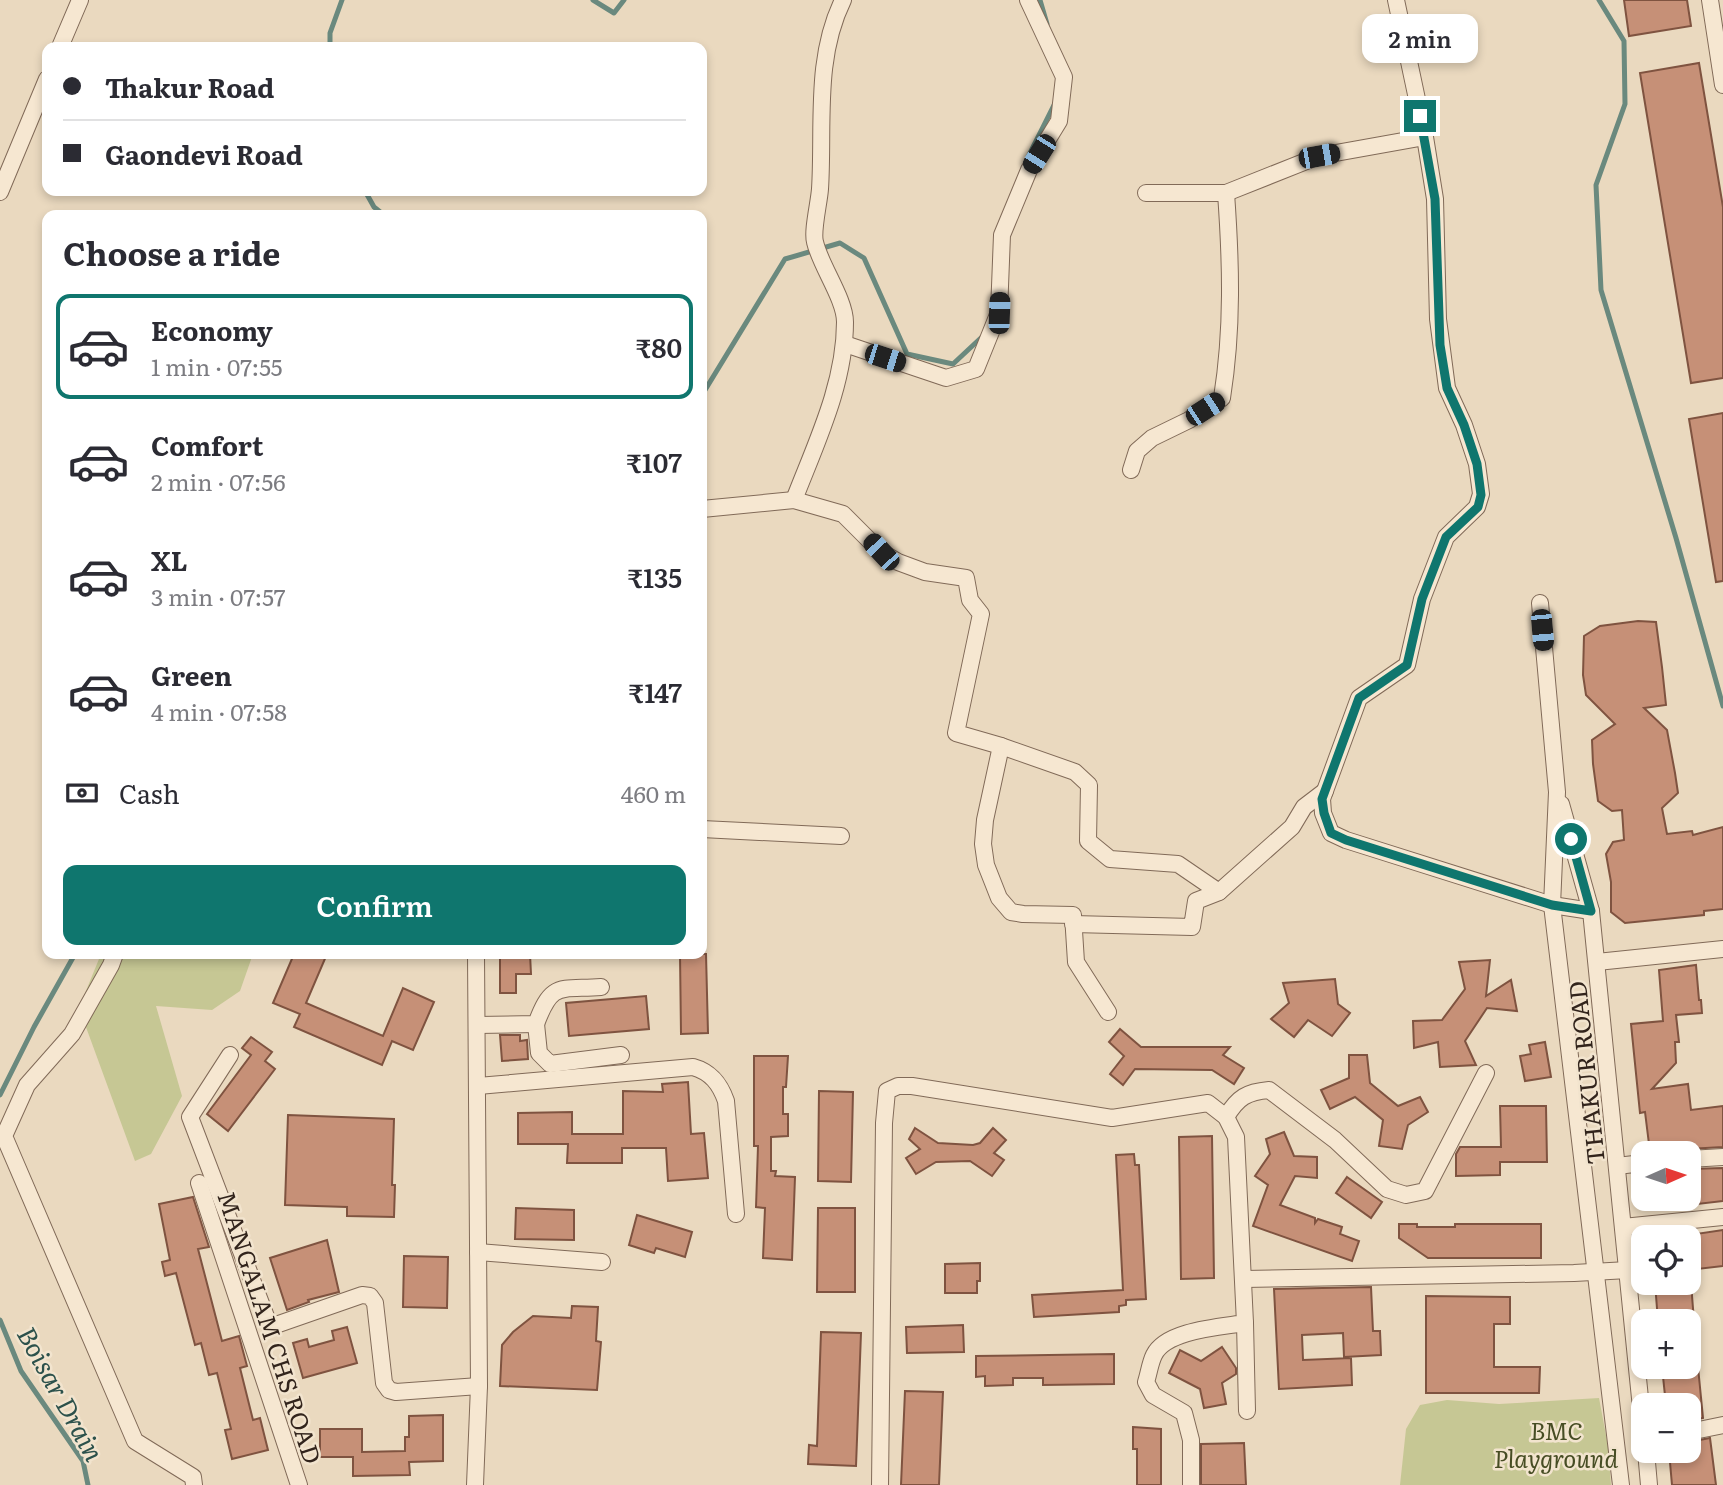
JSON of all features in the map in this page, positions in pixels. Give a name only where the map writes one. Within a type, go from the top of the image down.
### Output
[{"type":"street","points":[[62,42],[80,0]]},
{"type":"street","points":[[794,500],[834,397],[845,344],[845,317],[814,240],[821,169],[821,90],[829,38],[844,0]]},
{"type":"street","points":[[845,344],[946,378],[976,369],[999,313],[1002,235],[1029,170],[1059,121],[1064,77],[1028,0]]},
{"type":"street","points":[[1396,0],[1425,137],[1435,199],[1440,345],[1447,388],[1464,425],[1477,464],[1481,495],[1478,507],[1446,537],[1422,599],[1407,665],[1359,698],[1322,799],[1324,813],[1331,833],[1552,905],[1591,911]]},
{"type":"street","points":[[1710,0],[1720,39],[1723,85]]},
{"type":"street","points":[[0,192],[42,91]]},
{"type":"street","points":[[1146,193],[1226,193],[1319,156],[1425,137]]},
{"type":"street","points":[[1131,470],[1137,451],[1152,438],[1189,420],[1222,398],[1229,351],[1231,274],[1226,193]]},
{"type":"street","points":[[707,509],[794,500],[843,514],[881,552],[898,562],[925,572],[966,578],[970,600],[981,614],[956,733],[1075,772],[1089,785],[1088,841],[1110,859],[1178,864],[1219,892]]},
{"type":"street","name":"THAKUR ROAD","points":[[1540,603],[1557,792],[1552,905],[1621,1485]]},
{"type":"street","points":[[1001,746],[985,820],[983,844],[986,865],[999,898],[1011,912],[1073,915],[1076,962],[1108,1012]]},
{"type":"street","points":[[1073,924],[1192,927],[1196,901],[1219,892],[1292,827],[1304,807],[1325,792]]},
{"type":"street","name":"THAKUR ROAD","points":[[1557,792],[1591,911],[1632,1309]]},
{"type":"street","points":[[707,829],[841,836]]},
{"type":"street","points":[[1597,962],[1723,949]]},
{"type":"street","points":[[113,959],[72,1034],[27,1085],[4,1136],[135,1441],[193,1477],[194,1485]]},
{"type":"street","points":[[475,1485],[479,1386],[476,959]]},
{"type":"street","points":[[601,987],[556,990],[545,1000],[536,1024],[539,1053],[550,1064],[621,1055]]},
{"type":"street","points":[[477,1025],[536,1024]]},
{"type":"street","points":[[230,1055],[190,1117],[270,1328],[362,1295],[370,1296],[375,1304],[384,1382],[389,1390],[396,1392],[479,1386]]},
{"type":"street","points":[[478,1086],[693,1067],[703,1070],[720,1084],[726,1101],[736,1214]]},
{"type":"street","points":[[1226,1116],[1234,1104],[1251,1092],[1269,1090],[1335,1140],[1387,1189],[1406,1195],[1425,1191],[1486,1073]]},
{"type":"street","points":[[880,1485],[884,1123],[887,1091],[898,1086],[1112,1118],[1208,1103],[1226,1116],[1236,1137],[1244,1279],[1247,1411]]},
{"type":"street","points":[[1701,1158],[1723,1157]]},
{"type":"street","points":[[1617,1166],[1631,1164]]},
{"type":"street","name":"MANGALAM CHS ROAD","points":[[199,1183],[299,1485]]},
{"type":"street","points":[[1623,1227],[1723,1217]]},
{"type":"street","points":[[478,1252],[602,1262]]},
{"type":"street","points":[[1244,1279],[1628,1270]]},
{"type":"street","points":[[1191,1485],[1191,1440],[1184,1413],[1153,1395],[1146,1382],[1155,1353],[1187,1333],[1245,1323]]},
{"type":"street","points":[[1606,1353],[1631,1353]]},
{"type":"street","points":[[1701,1430],[1723,1425]]},
{"type":"street","points":[[1647,1463],[1649,1485]]},
{"type":"green space","points":[[99,959],[251,959],[240,991],[212,1010],[156,1006],[182,1096],[151,1154],[135,1161],[79,1008]]},
{"type":"green space","name":"BMC Playground","points":[[1599,1398],[1608,1446],[1611,1485],[1400,1485],[1406,1429],[1420,1405],[1447,1400],[1499,1404]]},
{"type":"building","points":[[1624,0],[1687,0],[1691,26],[1629,36]]},
{"type":"building","points":[[1699,63],[1723,207],[1723,378],[1691,383],[1640,73]]},
{"type":"building","points":[[1723,413],[1723,581],[1716,582],[1689,419]]},
{"type":"building","points":[[1638,621],[1656,622],[1666,705],[1644,708],[1667,730],[1675,773],[1678,793],[1662,808],[1667,834],[1692,831],[1693,835],[1723,827],[1723,909],[1704,911],[1704,915],[1625,923],[1611,912],[1611,882],[1606,854],[1613,842],[1624,840],[1622,810],[1612,811],[1598,801],[1593,764],[1592,740],[1615,724],[1586,695],[1583,675],[1584,636],[1600,626]]},
{"type":"building","points":[[292,959],[325,959],[306,1003],[383,1036],[403,988],[434,1002],[413,1050],[392,1041],[382,1065],[294,1027],[300,1014],[273,1003]]},
{"type":"building","points":[[500,959],[530,959],[531,974],[516,974],[516,993],[500,993]]},
{"type":"building","points":[[680,959],[706,959],[708,1033],[681,1034]]},
{"type":"building","points":[[1490,960],[1486,996],[1511,980],[1517,1011],[1487,1008],[1465,1041],[1476,1065],[1440,1067],[1438,1042],[1414,1048],[1413,1021],[1442,1020],[1465,989],[1459,962]]},
{"type":"building","points":[[1696,965],[1702,1013],[1676,1015],[1679,1042],[1675,1042],[1676,1063],[1652,1089],[1688,1084],[1691,1110],[1723,1106],[1723,1147],[1701,1148],[1701,1141],[1649,1141],[1645,1112],[1640,1113],[1631,1024],[1663,1021],[1659,970]]},
{"type":"building","points":[[1335,979],[1338,1004],[1350,1013],[1332,1036],[1308,1020],[1294,1037],[1271,1019],[1289,1003],[1283,983]]},
{"type":"building","points":[[646,996],[649,1029],[569,1036],[566,1003]]},
{"type":"building","points":[[1120,1029],[1141,1047],[1230,1047],[1223,1055],[1244,1068],[1234,1084],[1212,1070],[1135,1069],[1123,1085],[1110,1074],[1124,1056],[1109,1042]]},
{"type":"building","points":[[500,1035],[520,1035],[520,1041],[527,1040],[528,1059],[502,1061]]},
{"type":"building","points":[[251,1037],[272,1052],[265,1061],[275,1069],[228,1131],[207,1114],[251,1055],[242,1048]]},
{"type":"building","points":[[1545,1042],[1551,1077],[1525,1081],[1520,1056],[1531,1054],[1529,1045]]},
{"type":"building","points":[[1349,1055],[1367,1055],[1370,1083],[1398,1106],[1420,1097],[1428,1112],[1408,1125],[1402,1149],[1379,1146],[1383,1120],[1355,1097],[1330,1109],[1321,1090],[1349,1078]]},
{"type":"building","points":[[754,1056],[788,1056],[786,1087],[783,1087],[783,1114],[788,1114],[788,1136],[771,1137],[771,1171],[776,1171],[775,1176],[795,1177],[792,1260],[763,1258],[765,1208],[756,1207],[758,1146],[754,1146]]},
{"type":"building","points":[[688,1082],[691,1134],[704,1133],[708,1178],[668,1181],[666,1148],[622,1148],[622,1163],[567,1163],[568,1144],[518,1144],[518,1113],[572,1112],[572,1134],[623,1134],[623,1091],[663,1092],[662,1084]]},
{"type":"building","points":[[819,1091],[853,1092],[851,1182],[818,1181]]},
{"type":"building","points":[[1500,1106],[1546,1106],[1547,1162],[1500,1162],[1500,1175],[1456,1176],[1456,1154],[1460,1147],[1501,1147]]},
{"type":"building","points":[[288,1115],[394,1119],[394,1217],[347,1216],[347,1207],[285,1205]]},
{"type":"building","points":[[915,1128],[938,1143],[973,1145],[980,1143],[993,1128],[1006,1140],[994,1153],[1004,1160],[992,1176],[970,1161],[936,1162],[916,1174],[906,1158],[920,1149],[909,1139]]},
{"type":"building","points":[[1284,1132],[1294,1156],[1317,1157],[1317,1178],[1295,1176],[1280,1205],[1315,1218],[1315,1223],[1318,1219],[1342,1227],[1340,1234],[1359,1241],[1352,1261],[1253,1226],[1268,1185],[1255,1176],[1270,1154],[1266,1139]]},
{"type":"building","points":[[1212,1136],[1214,1278],[1181,1279],[1179,1137]]},
{"type":"building","points":[[1134,1154],[1135,1165],[1139,1165],[1146,1299],[1126,1300],[1126,1305],[1119,1306],[1119,1312],[1034,1317],[1032,1295],[1123,1290],[1116,1155]]},
{"type":"building","points":[[1723,1168],[1723,1201],[1701,1204],[1701,1169]]},
{"type":"building","points":[[1347,1177],[1382,1202],[1371,1218],[1336,1193]]},
{"type":"building","points":[[193,1197],[209,1247],[198,1249],[222,1341],[239,1336],[247,1366],[240,1368],[253,1420],[260,1418],[268,1450],[232,1459],[225,1430],[231,1429],[217,1373],[209,1375],[201,1343],[195,1345],[176,1273],[165,1276],[162,1262],[170,1260],[159,1204]]},
{"type":"building","points":[[516,1208],[574,1210],[574,1240],[515,1239]]},
{"type":"building","points":[[818,1208],[855,1208],[855,1292],[817,1292]]},
{"type":"building","points":[[637,1215],[692,1232],[685,1257],[656,1248],[654,1253],[629,1245]]},
{"type":"building","points":[[1399,1224],[1455,1227],[1455,1224],[1541,1224],[1541,1258],[1428,1258],[1399,1238]]},
{"type":"building","points":[[1723,1230],[1723,1266],[1701,1269],[1701,1233]]},
{"type":"building","points":[[327,1240],[339,1292],[308,1300],[309,1302],[287,1310],[270,1258]]},
{"type":"building","points":[[404,1256],[448,1257],[447,1308],[403,1307]]},
{"type":"building","points":[[980,1263],[977,1293],[945,1293],[945,1264]]},
{"type":"building","points":[[1371,1287],[1373,1331],[1380,1331],[1381,1355],[1344,1357],[1343,1333],[1302,1335],[1303,1360],[1351,1358],[1352,1385],[1279,1389],[1274,1289]]},
{"type":"building","points":[[1656,1295],[1692,1295],[1693,1309],[1657,1309]]},
{"type":"building","points":[[1426,1296],[1510,1297],[1510,1324],[1494,1324],[1494,1367],[1540,1367],[1539,1393],[1426,1393]]},
{"type":"building","points":[[572,1306],[598,1307],[596,1341],[601,1342],[597,1390],[500,1386],[502,1345],[513,1332],[533,1316],[571,1318]]},
{"type":"building","points":[[963,1325],[964,1352],[907,1353],[906,1327]]},
{"type":"building","points":[[347,1327],[357,1363],[303,1378],[293,1343],[307,1339],[309,1347],[334,1340],[332,1331]]},
{"type":"building","points":[[821,1332],[861,1333],[856,1466],[808,1464],[809,1445],[817,1446]]},
{"type":"building","points":[[1222,1347],[1236,1368],[1236,1374],[1222,1383],[1226,1404],[1204,1408],[1200,1389],[1169,1373],[1180,1350],[1201,1361]]},
{"type":"building","points":[[1114,1354],[1114,1384],[1043,1385],[1043,1378],[1013,1378],[1013,1385],[985,1386],[985,1376],[976,1377],[976,1356]]},
{"type":"building","points":[[1663,1379],[1699,1379],[1701,1393],[1665,1393]]},
{"type":"building","points":[[905,1391],[943,1392],[939,1485],[901,1485]]},
{"type":"building","points":[[443,1415],[443,1461],[409,1462],[410,1475],[353,1476],[353,1457],[320,1457],[320,1429],[362,1429],[362,1452],[405,1451],[405,1437],[409,1437],[409,1416]]},
{"type":"building","points":[[1133,1427],[1161,1429],[1161,1485],[1137,1485],[1137,1449],[1133,1449]]},
{"type":"building","points":[[1710,1438],[1716,1485],[1672,1485],[1670,1463],[1701,1463],[1701,1440]]},
{"type":"building","points":[[1244,1443],[1246,1485],[1201,1485],[1201,1444]]},
{"type":"waterway","points":[[330,42],[330,33],[342,0]]},
{"type":"waterway","points":[[593,0],[614,13],[624,0]]},
{"type":"waterway","points":[[1040,0],[1047,24]]},
{"type":"waterway","points":[[1599,0],[1624,41],[1625,104],[1596,185],[1601,290],[1676,538],[1723,706]]},
{"type":"waterway","points":[[1028,157],[1055,103]]},
{"type":"waterway","points":[[368,196],[378,210]]},
{"type":"waterway","points":[[707,387],[785,259],[840,243],[864,258],[907,354],[953,364],[983,336]]},
{"type":"waterway","name":"Boisar Drain","points":[[0,1095],[72,959]]},
{"type":"waterway","name":"Boisar Drain","points":[[0,1320],[21,1371],[83,1461],[88,1485]]},
{"type":"route","points":[[1420,116],[1435,199],[1440,345],[1447,388],[1464,425],[1477,464],[1481,495],[1478,507],[1446,537],[1422,599],[1407,665],[1359,698],[1322,799],[1324,813],[1331,833],[1346,840],[1552,905],[1591,911],[1571,839]]}]
